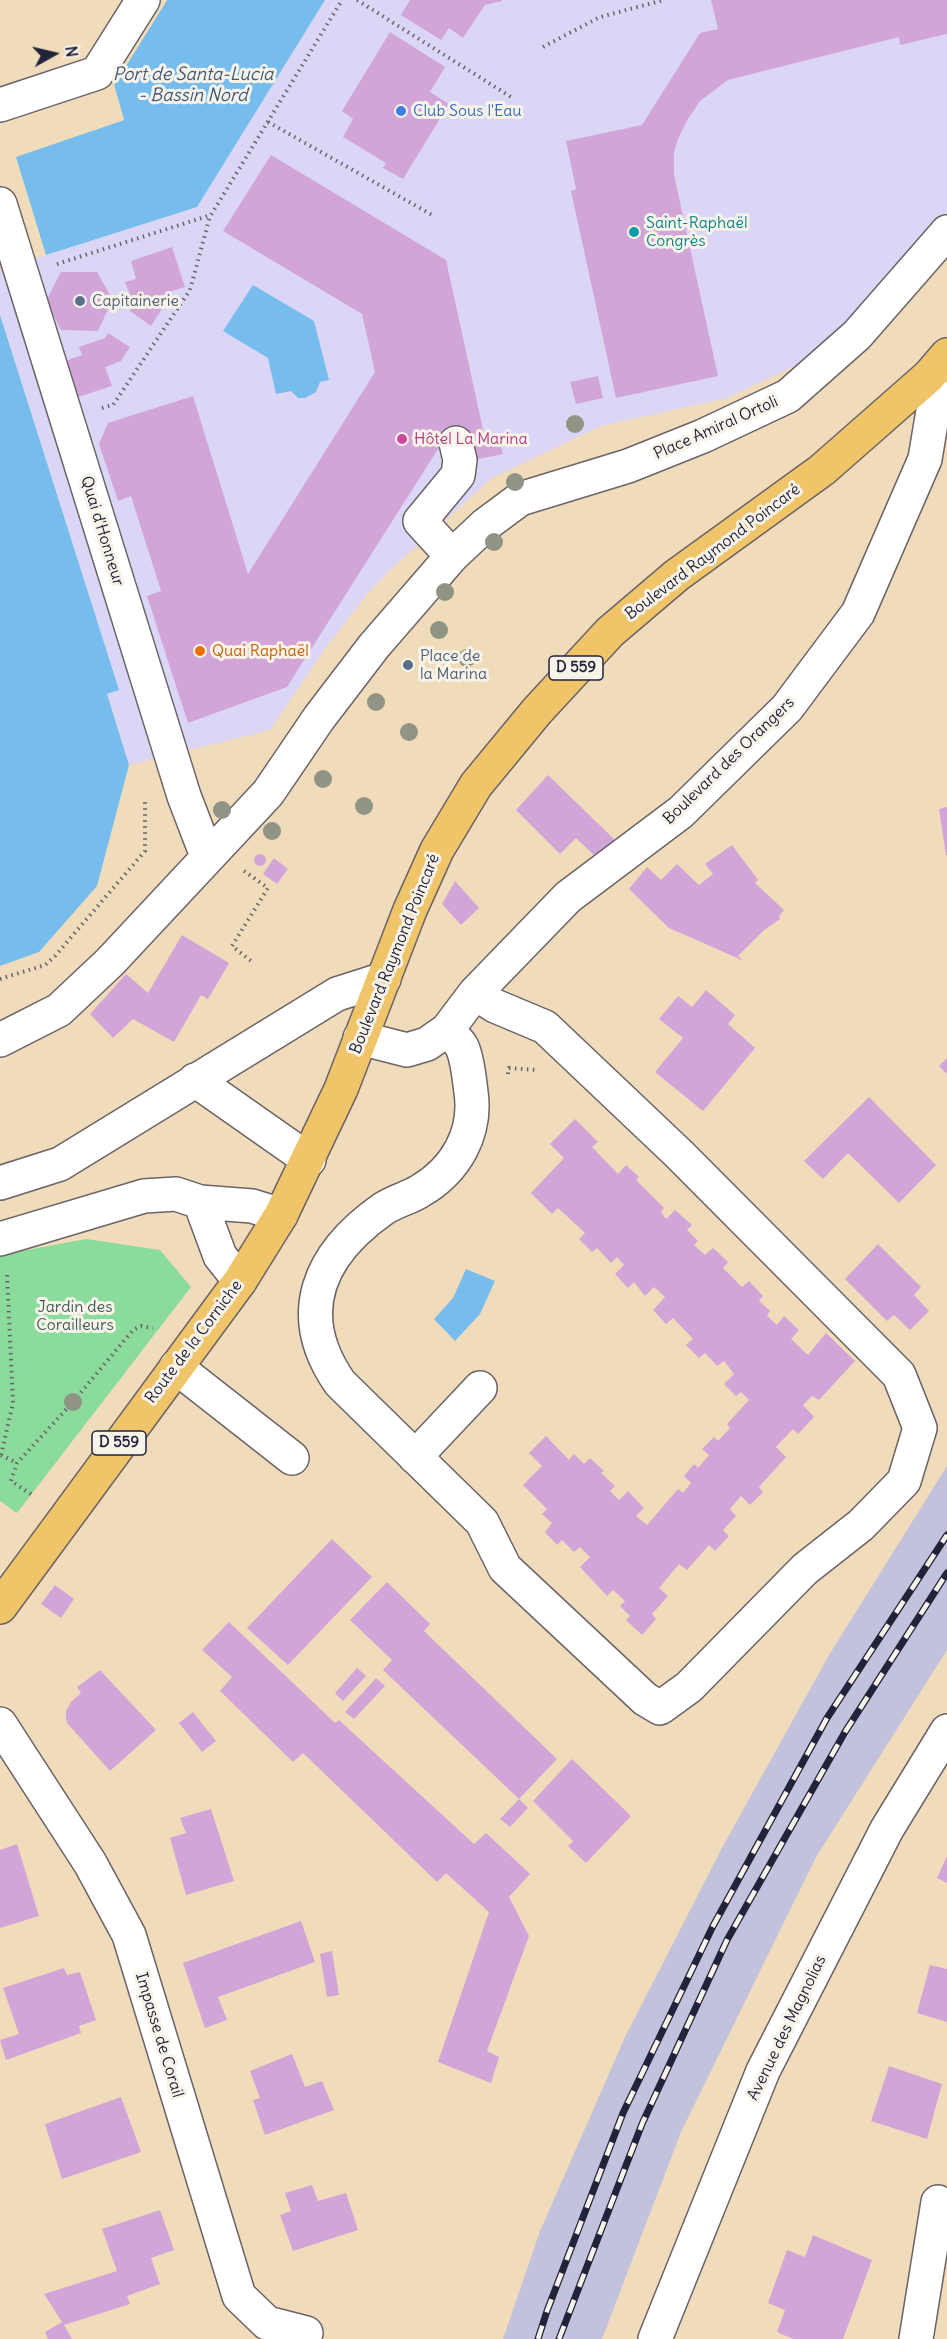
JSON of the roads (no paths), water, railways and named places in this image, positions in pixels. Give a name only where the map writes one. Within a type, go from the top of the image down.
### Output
[{"type":"main road","name":"Boulevard Raymond Poincaré","points":[[340,1089],[410,910],[437,850],[476,785],[537,711],[609,632],[677,575],[822,470],[938,366]]},
{"type":"main road","name":"Route de la Corniche","points":[[0,1607],[240,1281],[281,1215],[309,1160],[340,1089]]},
{"type":"street","points":[[0,105],[97,73],[142,0]]},
{"type":"street","name":"Quai d'Honneur","points":[[0,204],[184,796],[213,850]]},
{"type":"street","name":"Place Amiral Ortoli","points":[[452,556],[485,525],[520,499],[628,466],[703,436],[788,396],[857,335],[947,232]]},
{"type":"street","name":"Boulevard des Orangers","points":[[360,1038],[407,1050],[427,1044],[447,1030],[475,993],[568,897],[681,812],[787,708],[858,614],[925,459],[938,366]]},
{"type":"street","points":[[0,1040],[59,1010],[110,962],[268,793],[319,717],[374,646],[452,556],[420,521],[458,475],[460,460],[456,443]]},
{"type":"street","points":[[0,1183],[60,1164],[337,994],[384,979]]},
{"type":"street","points":[[447,1030],[462,1047],[473,1106],[470,1129],[461,1153],[444,1174],[421,1191],[386,1207],[364,1223],[344,1244],[324,1273],[315,1304],[316,1333],[326,1364],[340,1383],[482,1522],[505,1568],[645,1699],[660,1708],[689,1687],[805,1569],[861,1525],[904,1481],[920,1428],[898,1375],[679,1154],[545,1027],[495,1006],[475,993]]},
{"type":"street","points":[[195,1080],[309,1160]]},
{"type":"street","points":[[3,1252],[144,1196],[176,1194],[200,1202],[252,1206],[281,1215]]},
{"type":"street","points":[[200,1202],[220,1256],[240,1281]]},
{"type":"street","points":[[176,1367],[292,1458]]},
{"type":"street","points":[[415,1457],[480,1388]]},
{"type":"street","name":"Impasse de Corail","points":[[0,1724],[90,1863],[129,1935],[239,2296],[267,2323],[306,2333]]},
{"type":"street","name":"Avenue des Magnolias","points":[[655,2339],[763,2071],[887,1828],[947,1731]]},
{"type":"street","points":[[916,2339],[938,2202]]},
{"type":"water","name":"Port de Santa-Lucia - Bassin Nord","points":[[167,0],[325,0],[197,207],[46,255],[16,157],[124,120],[114,85]]},
{"type":"water","points":[[253,285],[314,321],[329,380],[320,382],[316,392],[305,398],[298,398],[291,391],[276,394],[268,358],[223,331]]},
{"type":"water","points":[[0,315],[119,690],[107,694],[129,765],[97,886],[39,952],[0,966]]},
{"type":"water","points":[[466,1269],[495,1281],[480,1314],[455,1341],[434,1319],[453,1298]]},
{"type":"railway","points":[[538,2339],[623,2113],[713,1926],[827,1718],[947,1535]]},
{"type":"railway","points":[[559,2339],[642,2124],[727,1940],[845,1732],[947,1573]]},
{"type":"place","name":"Club Sous l'Eau","points":[[401,111]]},
{"type":"place","name":"Saint-Raphaël Congrès","points":[[634,232]]},
{"type":"place","name":"Capitainerie","points":[[80,301]]},
{"type":"place","name":"Hôtel La Marina","points":[[402,439]]},
{"type":"place","name":"Quai Raphaël","points":[[200,651]]},
{"type":"place","name":"Place de la Marina","points":[[408,665]]},
{"type":"park label","name":"Jardin des Corailleurs","points":[[75,1316]]}]
